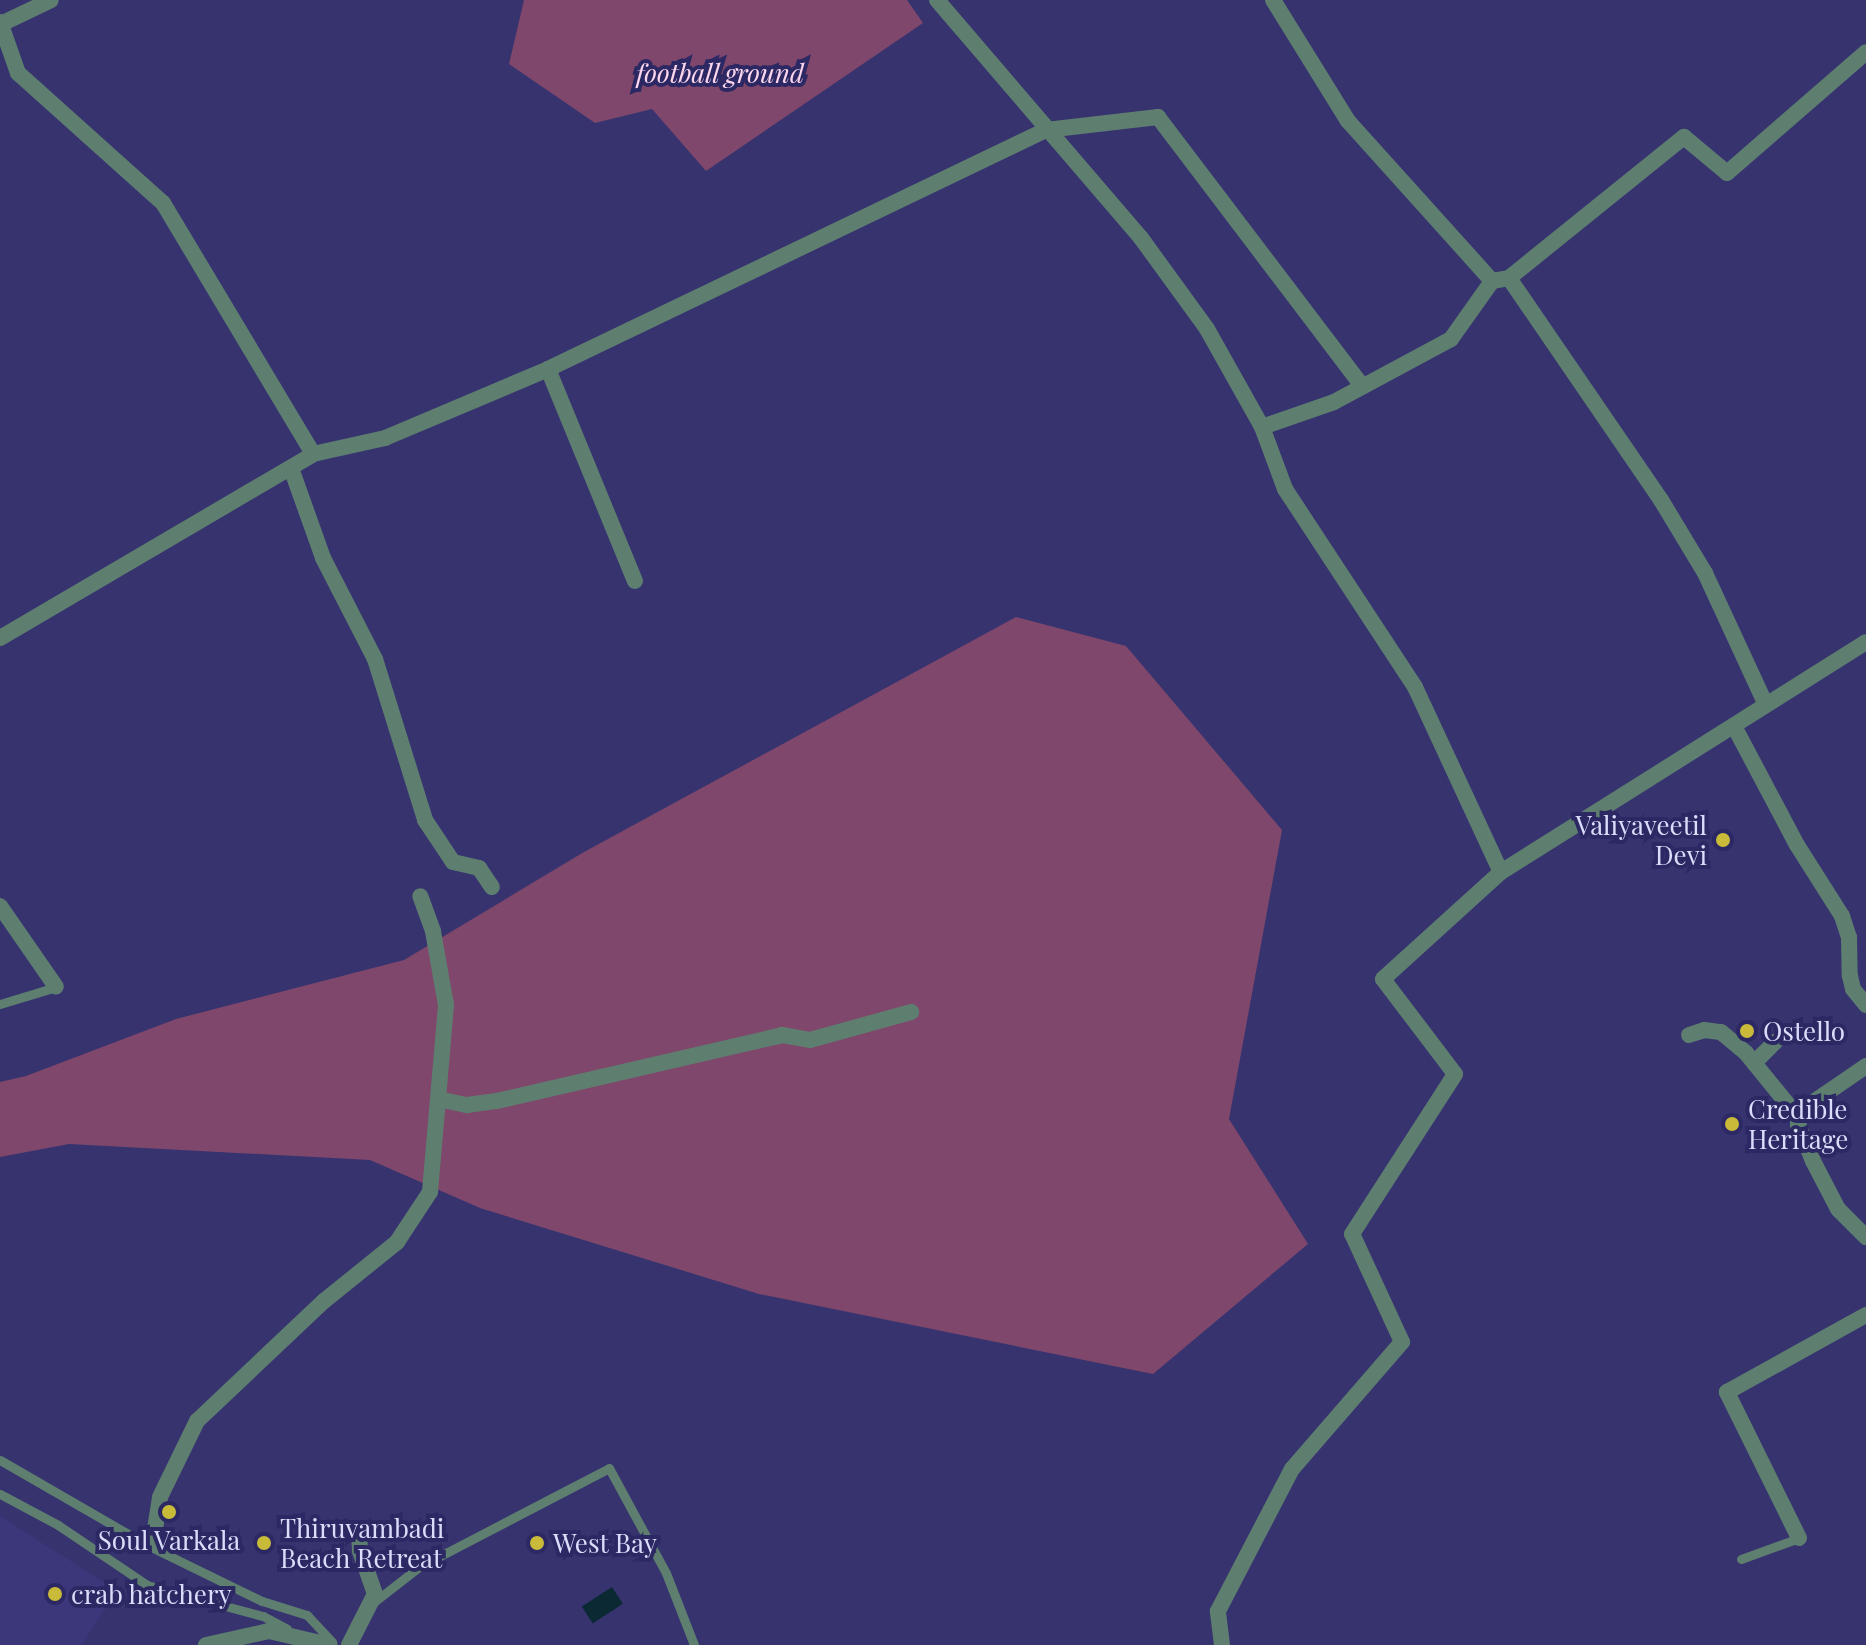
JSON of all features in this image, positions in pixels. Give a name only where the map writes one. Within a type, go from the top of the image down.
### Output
[{"type":"street","points":[[51,0],[0,23],[18,73],[163,203],[313,454]]},
{"type":"street","points":[[937,0],[1141,238],[1207,329],[1262,427],[1285,489],[1415,687],[1501,872]]},
{"type":"street","points":[[1273,0],[1348,121],[1500,279],[1661,500],[1705,573],[1766,705]]},
{"type":"street","points":[[1262,427],[1334,402],[1361,384],[1451,339],[1500,279],[1684,137],[1727,173],[1866,52]]},
{"type":"street","points":[[0,638],[313,454],[385,438],[548,369],[1046,130],[1158,117],[1361,384]]},
{"type":"street","points":[[548,369],[635,581]]},
{"type":"street","points":[[291,468],[323,558],[375,659],[425,820],[453,862],[479,868],[492,887]]},
{"type":"street","points":[[1222,1645],[1218,1611],[1292,1469],[1402,1342],[1352,1234],[1455,1074],[1383,979],[1501,872],[1735,728],[1866,642]]},
{"type":"street","points":[[1735,728],[1797,845],[1842,916],[1858,954],[1853,989],[1866,1005]]},
{"type":"street","points":[[147,1545],[155,1529],[160,1497],[197,1421],[324,1301],[397,1242],[430,1192],[446,1005],[433,931],[420,896]]},
{"type":"street","points":[[0,906],[56,987]]},
{"type":"street","points":[[438,1099],[467,1105],[497,1101],[782,1035],[810,1040],[911,1012]]},
{"type":"street","points":[[1689,1035],[1704,1030],[1721,1032],[1754,1063],[1798,1117],[1813,1161],[1838,1209],[1866,1237]]},
{"type":"street","points":[[1754,1063],[1775,1042]]},
{"type":"street","points":[[1798,1117],[1802,1110],[1866,1066]]},
{"type":"street","points":[[1799,1538],[1727,1392],[1866,1315]]},
{"type":"street","points":[[349,1645],[373,1602],[374,1586],[360,1551],[359,1533]]},
{"type":"street","points":[[206,1645],[269,1631],[332,1645]]},
{"type":"lane","points":[[0,1004],[56,987]]},
{"type":"lane","points":[[0,1460],[147,1545],[262,1601],[307,1615],[332,1645]]},
{"type":"lane","points":[[373,1602],[419,1567],[609,1468],[666,1573],[694,1645]]},
{"type":"lane","points":[[0,1494],[58,1525],[147,1585],[263,1616],[282,1628],[332,1645]]},
{"type":"lane","points":[[1741,1559],[1799,1538]]},
{"type":"shaded area","points":[[0,1516],[116,1590],[82,1645],[0,1645]]},
{"type":"green space","name":"football ground","points":[[524,0],[907,0],[923,23],[706,171],[652,109],[595,123],[509,64]]},
{"type":"green space","points":[[1016,617],[1126,646],[1282,830],[1229,1119],[1308,1244],[1153,1374],[759,1294],[480,1208],[370,1160],[69,1144],[0,1157],[0,1082],[26,1076],[176,1019],[404,960],[584,852]]},
{"type":"water","points":[[612,1587],[623,1604],[593,1623],[582,1607]]},
{"type":"place","name":"Valiyaveetil Devi","points":[[1723,840]]},
{"type":"place","name":"Ostello","points":[[1747,1031]]},
{"type":"place","name":"Credible Heritage","points":[[1732,1124]]},
{"type":"place","name":"Soul Varkala","points":[[169,1512]]},
{"type":"place","name":"Thiruvambadi Beach Retreat","points":[[264,1543]]},
{"type":"place","name":"West Bay","points":[[537,1543]]},
{"type":"place","name":"crab hatchery","points":[[55,1594]]}]
